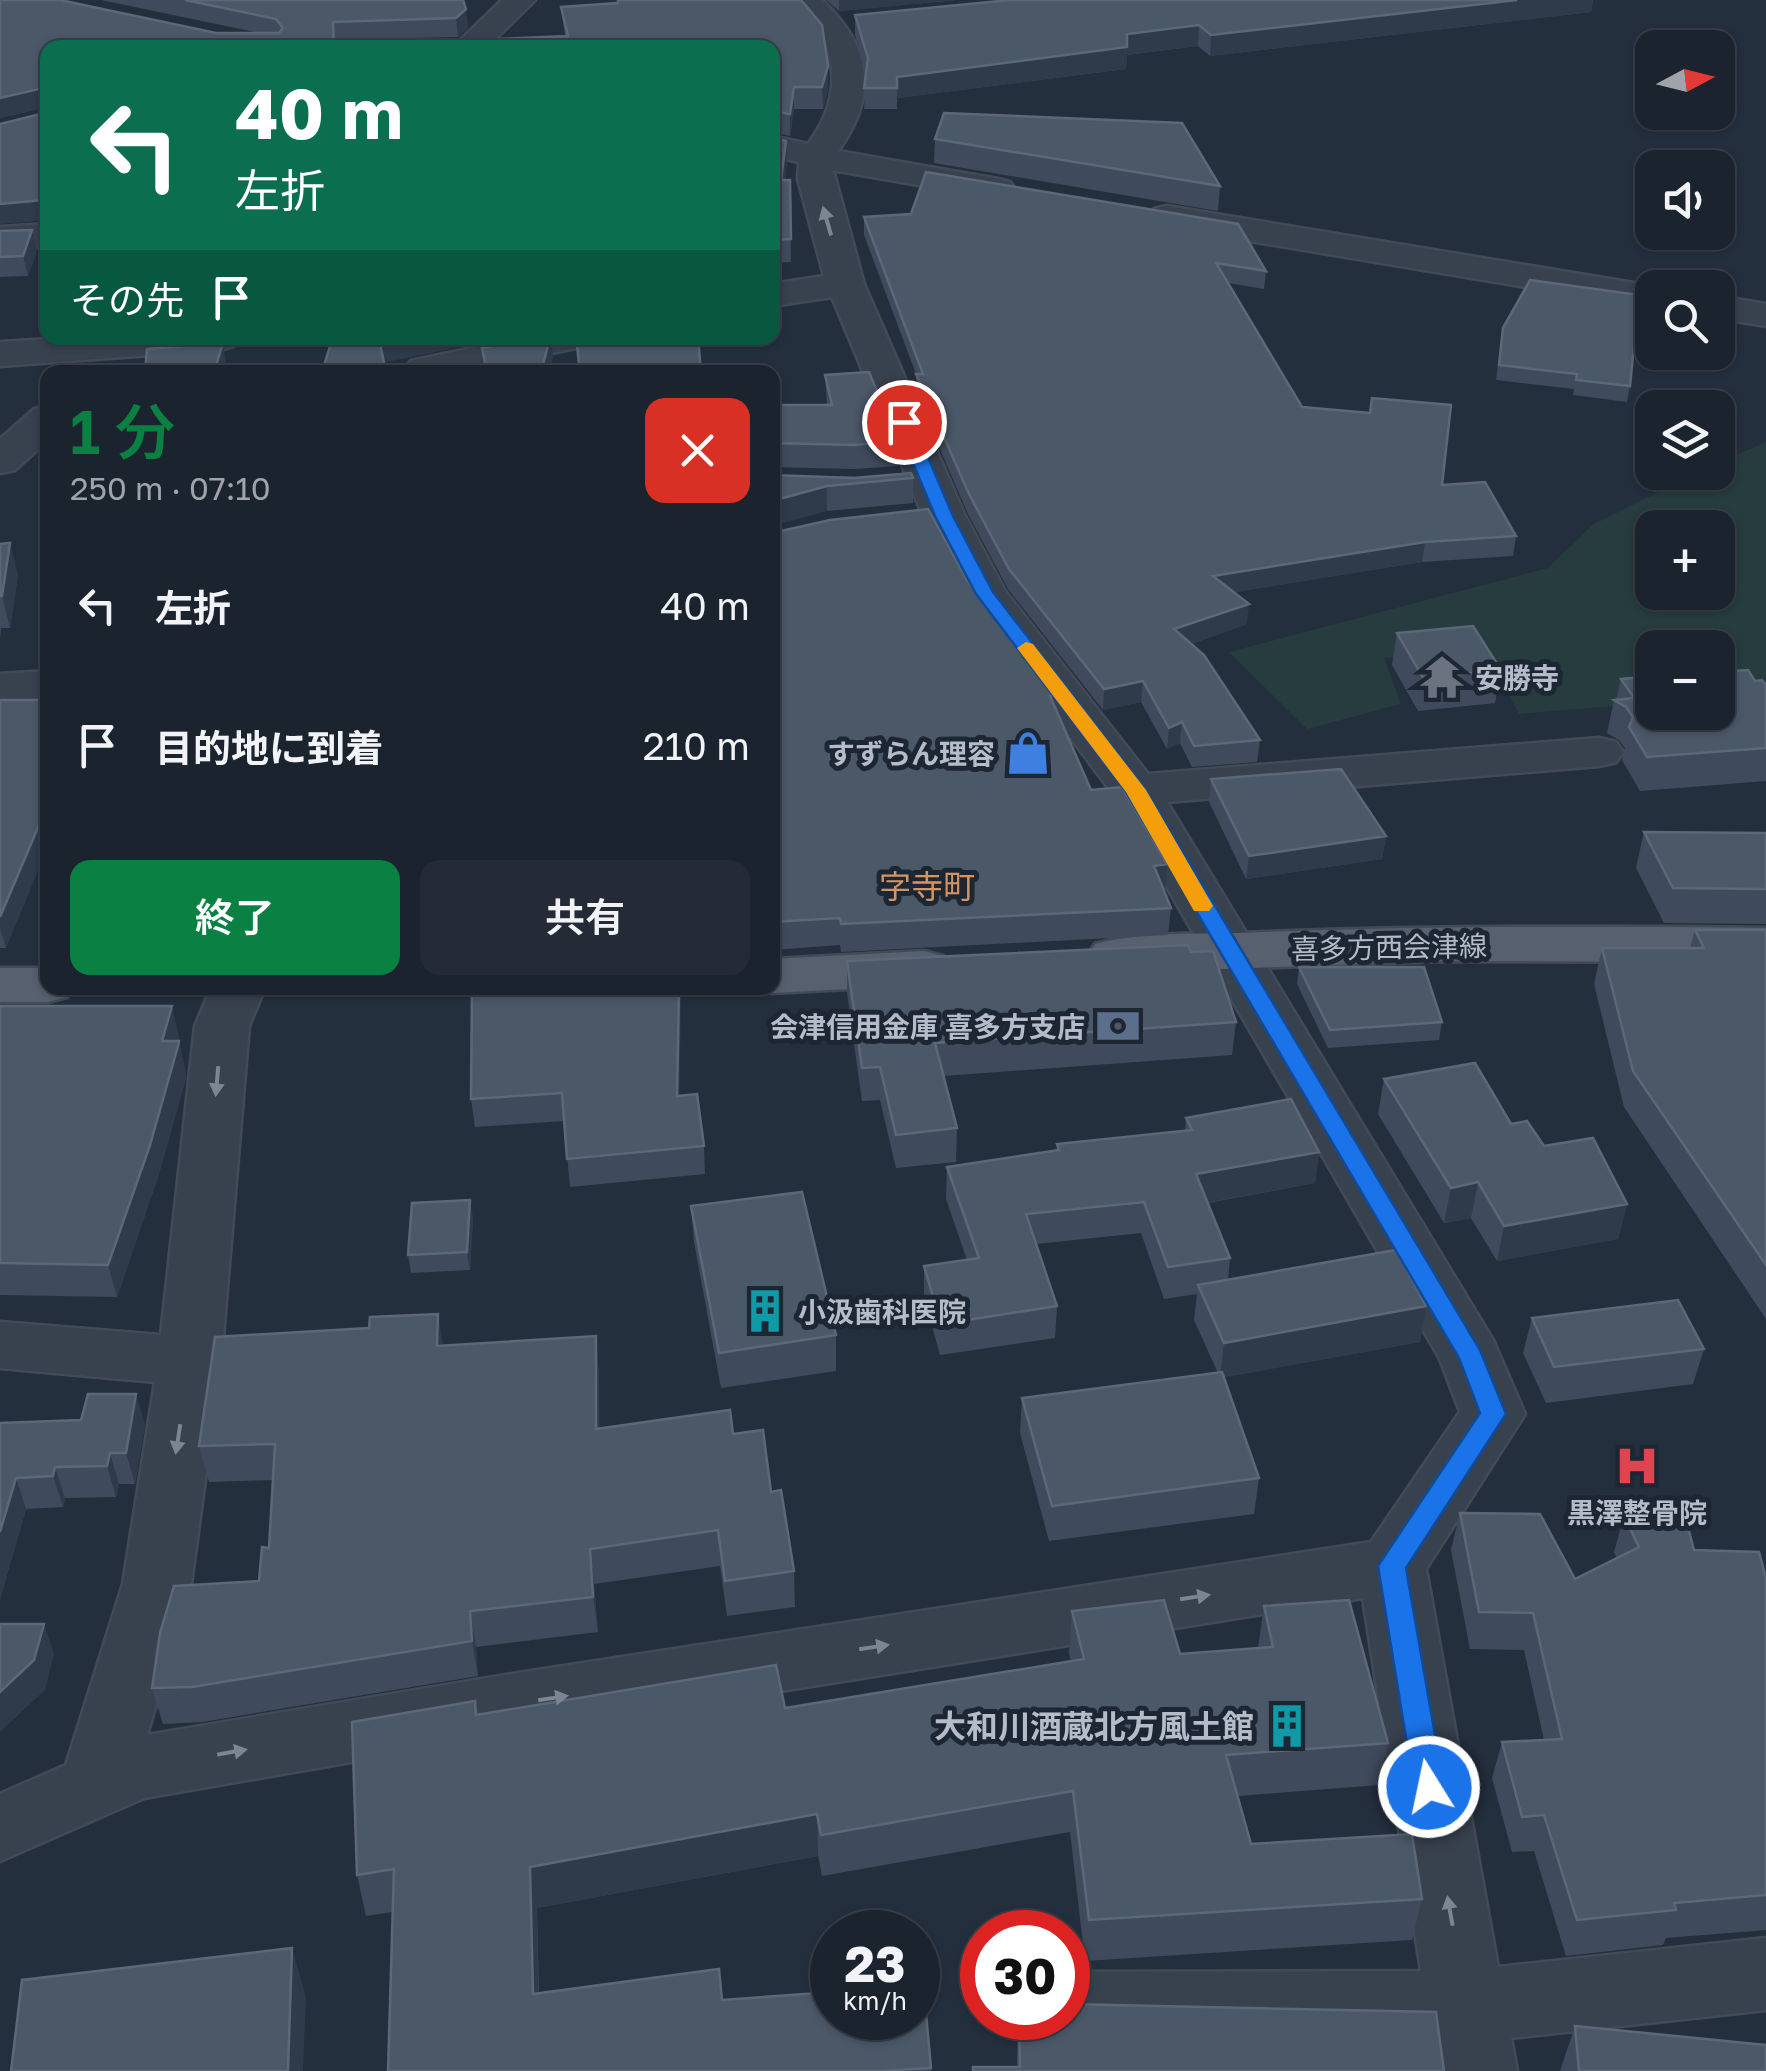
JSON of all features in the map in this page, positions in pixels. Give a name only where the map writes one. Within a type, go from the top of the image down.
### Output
[{"type":"main road","name":"喜多方西会津線","points":[[1069,959],[1227,950],[1605,942],[1766,945]]},
{"type":"main road","points":[[780,976],[970,965]]},
{"type":"main road","points":[[0,985],[40,984]]},
{"type":"street","points":[[476,40],[520,0]]},
{"type":"street","points":[[805,0],[831,25],[850,65],[849,88],[836,130],[816,157],[813,172],[845,284],[917,500],[1136,790],[1227,950],[1471,1357],[1493,1414],[1392,1566],[1472,2039]]},
{"type":"street","points":[[831,25],[868,22]]},
{"type":"street","points":[[780,148],[1040,196]]},
{"type":"street","points":[[1138,212],[1635,294]]},
{"type":"street","points":[[0,238],[40,236]]},
{"type":"street","points":[[780,294],[845,284]]},
{"type":"street","points":[[1735,310],[1766,315]]},
{"type":"street","points":[[0,354],[86,345]]},
{"type":"street","points":[[106,365],[128,345]]},
{"type":"street","points":[[401,345],[419,365]]},
{"type":"street","points":[[447,365],[540,345]]},
{"type":"street","points":[[0,460],[40,425]]},
{"type":"street","points":[[0,688],[40,686]]},
{"type":"street","points":[[1136,790],[1490,756],[1599,752]]},
{"type":"street","points":[[116,1777],[156,1584],[190,1361],[222,1026],[235,995]]},
{"type":"street","points":[[0,1345],[190,1361]]},
{"type":"street","points":[[0,1828],[116,1777],[518,1704],[1392,1566]]},
{"type":"street","points":[[1090,2010],[1472,2039],[1766,1974]]},
{"type":"green space","points":[[1766,442],[1766,721],[1735,706],[1735,630],[1635,630],[1635,704],[1519,714],[1485,651],[1384,658],[1401,704],[1307,729],[1229,652],[1548,568],[1592,525],[1663,490],[1735,490],[1735,456]]},
{"type":"building","points":[[0,0],[60,0],[216,33],[279,33],[283,28],[276,19],[185,0],[463,0],[466,9],[456,18],[333,22],[334,40],[40,40],[40,89],[0,98]]},
{"type":"building","points":[[801,0],[822,25],[828,66],[822,87],[794,87],[790,114],[780,112],[780,40],[497,40],[568,36],[561,7]]},
{"type":"building","points":[[1010,0],[1517,0],[1211,35],[1199,25],[1127,34],[1127,47],[897,77],[897,88],[864,88],[868,58],[855,15]]},
{"type":"building","points":[[944,113],[1182,123],[1220,186],[935,139]]},
{"type":"building","points":[[40,114],[40,200],[0,204],[0,124]]},
{"type":"building","points":[[780,139],[786,141],[781,180],[790,180],[791,239],[780,240]]},
{"type":"building","points":[[926,172],[1238,224],[1266,271],[1216,263],[1302,407],[1370,413],[1372,398],[1451,405],[1442,485],[1485,482],[1516,536],[1425,542],[1213,576],[1249,604],[1174,629],[1204,655],[1260,740],[1194,746],[1182,722],[1169,728],[1143,681],[1104,689],[1009,569],[969,494],[916,374],[923,374],[864,217],[911,214]]},
{"type":"building","points":[[32,230],[23,256],[0,257],[0,231]]},
{"type":"building","points":[[1530,280],[1635,294],[1630,386],[1576,380],[1577,374],[1499,365],[1503,328]]},
{"type":"building","points":[[222,345],[216,365],[146,365],[147,349]]},
{"type":"building","points":[[330,345],[380,345],[385,365],[324,365]]},
{"type":"building","points":[[548,345],[543,365],[486,365],[482,348]]},
{"type":"building","points":[[577,345],[699,345],[700,365],[579,365]]},
{"type":"building","points":[[869,372],[898,441],[854,445],[780,443],[780,405],[832,405],[825,375]]},
{"type":"building","points":[[911,473],[913,478],[827,486],[780,499],[780,475],[854,478]]},
{"type":"building","points":[[928,509],[967,580],[1055,695],[1050,696],[1091,790],[1122,787],[1167,864],[1154,866],[1171,908],[841,924],[840,918],[780,922],[780,531],[830,520]]},
{"type":"building","points":[[10,543],[2,596],[0,596],[0,544]]},
{"type":"building","points":[[1473,626],[1501,670],[1423,678],[1397,633]]},
{"type":"building","points":[[1748,670],[1755,681],[1762,680],[1766,685],[1766,748],[1647,757],[1629,727],[1633,717],[1614,700],[1634,698],[1621,679],[1635,678],[1635,730],[1735,730],[1735,671]]},
{"type":"building","points":[[0,700],[40,700],[40,823],[0,917]]},
{"type":"building","points":[[1341,769],[1386,836],[1249,856],[1211,779]]},
{"type":"building","points":[[1644,832],[1766,833],[1766,889],[1673,888]]},
{"type":"building","points":[[1695,930],[1766,930],[1766,1265],[1633,1071],[1602,948],[1704,948]]},
{"type":"building","points":[[1188,945],[1191,952],[1213,951],[1236,1022],[935,1043],[957,1128],[896,1135],[880,1067],[862,1068],[847,961]]},
{"type":"building","points":[[1299,967],[1424,967],[1442,1022],[1330,1030]]},
{"type":"building","points":[[472,995],[679,995],[677,1096],[697,1094],[704,1146],[567,1159],[562,1093],[471,1099]]},
{"type":"building","points":[[0,1006],[172,1006],[162,1041],[179,1041],[178,1046],[150,1145],[108,1265],[0,1263]]},
{"type":"building","points":[[1475,1063],[1511,1124],[1527,1121],[1544,1146],[1593,1138],[1627,1204],[1504,1226],[1478,1182],[1451,1188],[1384,1079]]},
{"type":"building","points":[[1291,1099],[1319,1152],[1196,1174],[1230,1258],[1168,1267],[1144,1202],[1026,1214],[1057,1306],[941,1324],[924,1266],[979,1258],[947,1167],[1059,1150],[1057,1144],[1192,1130],[1186,1118]]},
{"type":"building","name":"小汲歯科医院","points":[[802,1192],[836,1335],[719,1353],[691,1206]]},
{"type":"building","points":[[470,1200],[467,1252],[408,1255],[412,1203]]},
{"type":"building","points":[[1396,1250],[1426,1306],[1224,1343],[1198,1285]]},
{"type":"building","points":[[1678,1300],[1704,1349],[1554,1367],[1532,1318]]},
{"type":"building","points":[[438,1314],[437,1346],[596,1336],[596,1429],[730,1410],[733,1434],[763,1430],[771,1492],[781,1490],[794,1571],[725,1581],[718,1530],[590,1549],[593,1597],[470,1611],[472,1641],[192,1687],[152,1688],[160,1633],[174,1586],[259,1581],[262,1547],[269,1548],[275,1444],[199,1446],[215,1337],[369,1328],[370,1317]]},
{"type":"building","points":[[1222,1372],[1259,1478],[1052,1506],[1022,1398]]},
{"type":"building","points":[[88,1394],[136,1394],[126,1453],[110,1453],[107,1466],[55,1467],[53,1476],[16,1478],[0,1532],[0,1423],[81,1420]]},
{"type":"building","points":[[1460,1513],[1540,1514],[1575,1579],[1639,1547],[1624,1516],[1685,1516],[1694,1550],[1759,1552],[1766,1578],[1766,1895],[1674,1903],[1676,1910],[1577,1920],[1544,1815],[1522,1817],[1502,1742],[1562,1739],[1533,1613],[1479,1612]]},
{"type":"building","points":[[1164,1600],[1180,1654],[1273,1647],[1264,1606],[1349,1600],[1388,1743],[1226,1755],[1251,1844],[1412,1834],[1422,1899],[1090,1920],[1073,1791],[821,1835],[817,1814],[530,1867],[533,1994],[719,1969],[722,2000],[810,1994],[810,2040],[928,2040],[931,2068],[388,2071],[394,1869],[357,1875],[352,1722],[475,1701],[476,1715],[776,1665],[785,1708],[1084,1659],[1072,1611]]},
{"type":"building","points":[[0,1624],[44,1624],[34,1660],[0,1692]]},
{"type":"building","points":[[292,1948],[288,2071],[11,2071],[22,1980]]},
{"type":"building","points":[[1090,2004],[1436,2012],[1444,2071],[973,2071],[973,2067],[1020,2067],[1019,2040],[1090,2040]]},
{"type":"building","points":[[1575,2026],[1766,2045],[1766,2071],[1579,2071]]},
{"type":"slow traffic","points":[[1026,648],[1136,790],[1202,906]]},
{"type":"place","name":"安勝寺","points":[[1442,677]]},
{"type":"place","name":"すずらん理容","points":[[1028,753]]},
{"type":"place","name":"会津信用金庫 喜多方支店","points":[[1118,1026]]},
{"type":"place","name":"小汲歯科医院","points":[[765,1311]]},
{"type":"place","name":"黒澤整骨院","points":[[1637,1466]]},
{"type":"place","name":"大和川酒蔵北方風土館","points":[[1287,1726]]},
{"type":"district","name":"字寺町","points":[[927,886]]},
{"type":"route","points":[[904,422],[944,516],[985,594],[1136,790],[1227,950],[1471,1357],[1493,1414],[1392,1566],[1429,1787]]}]
